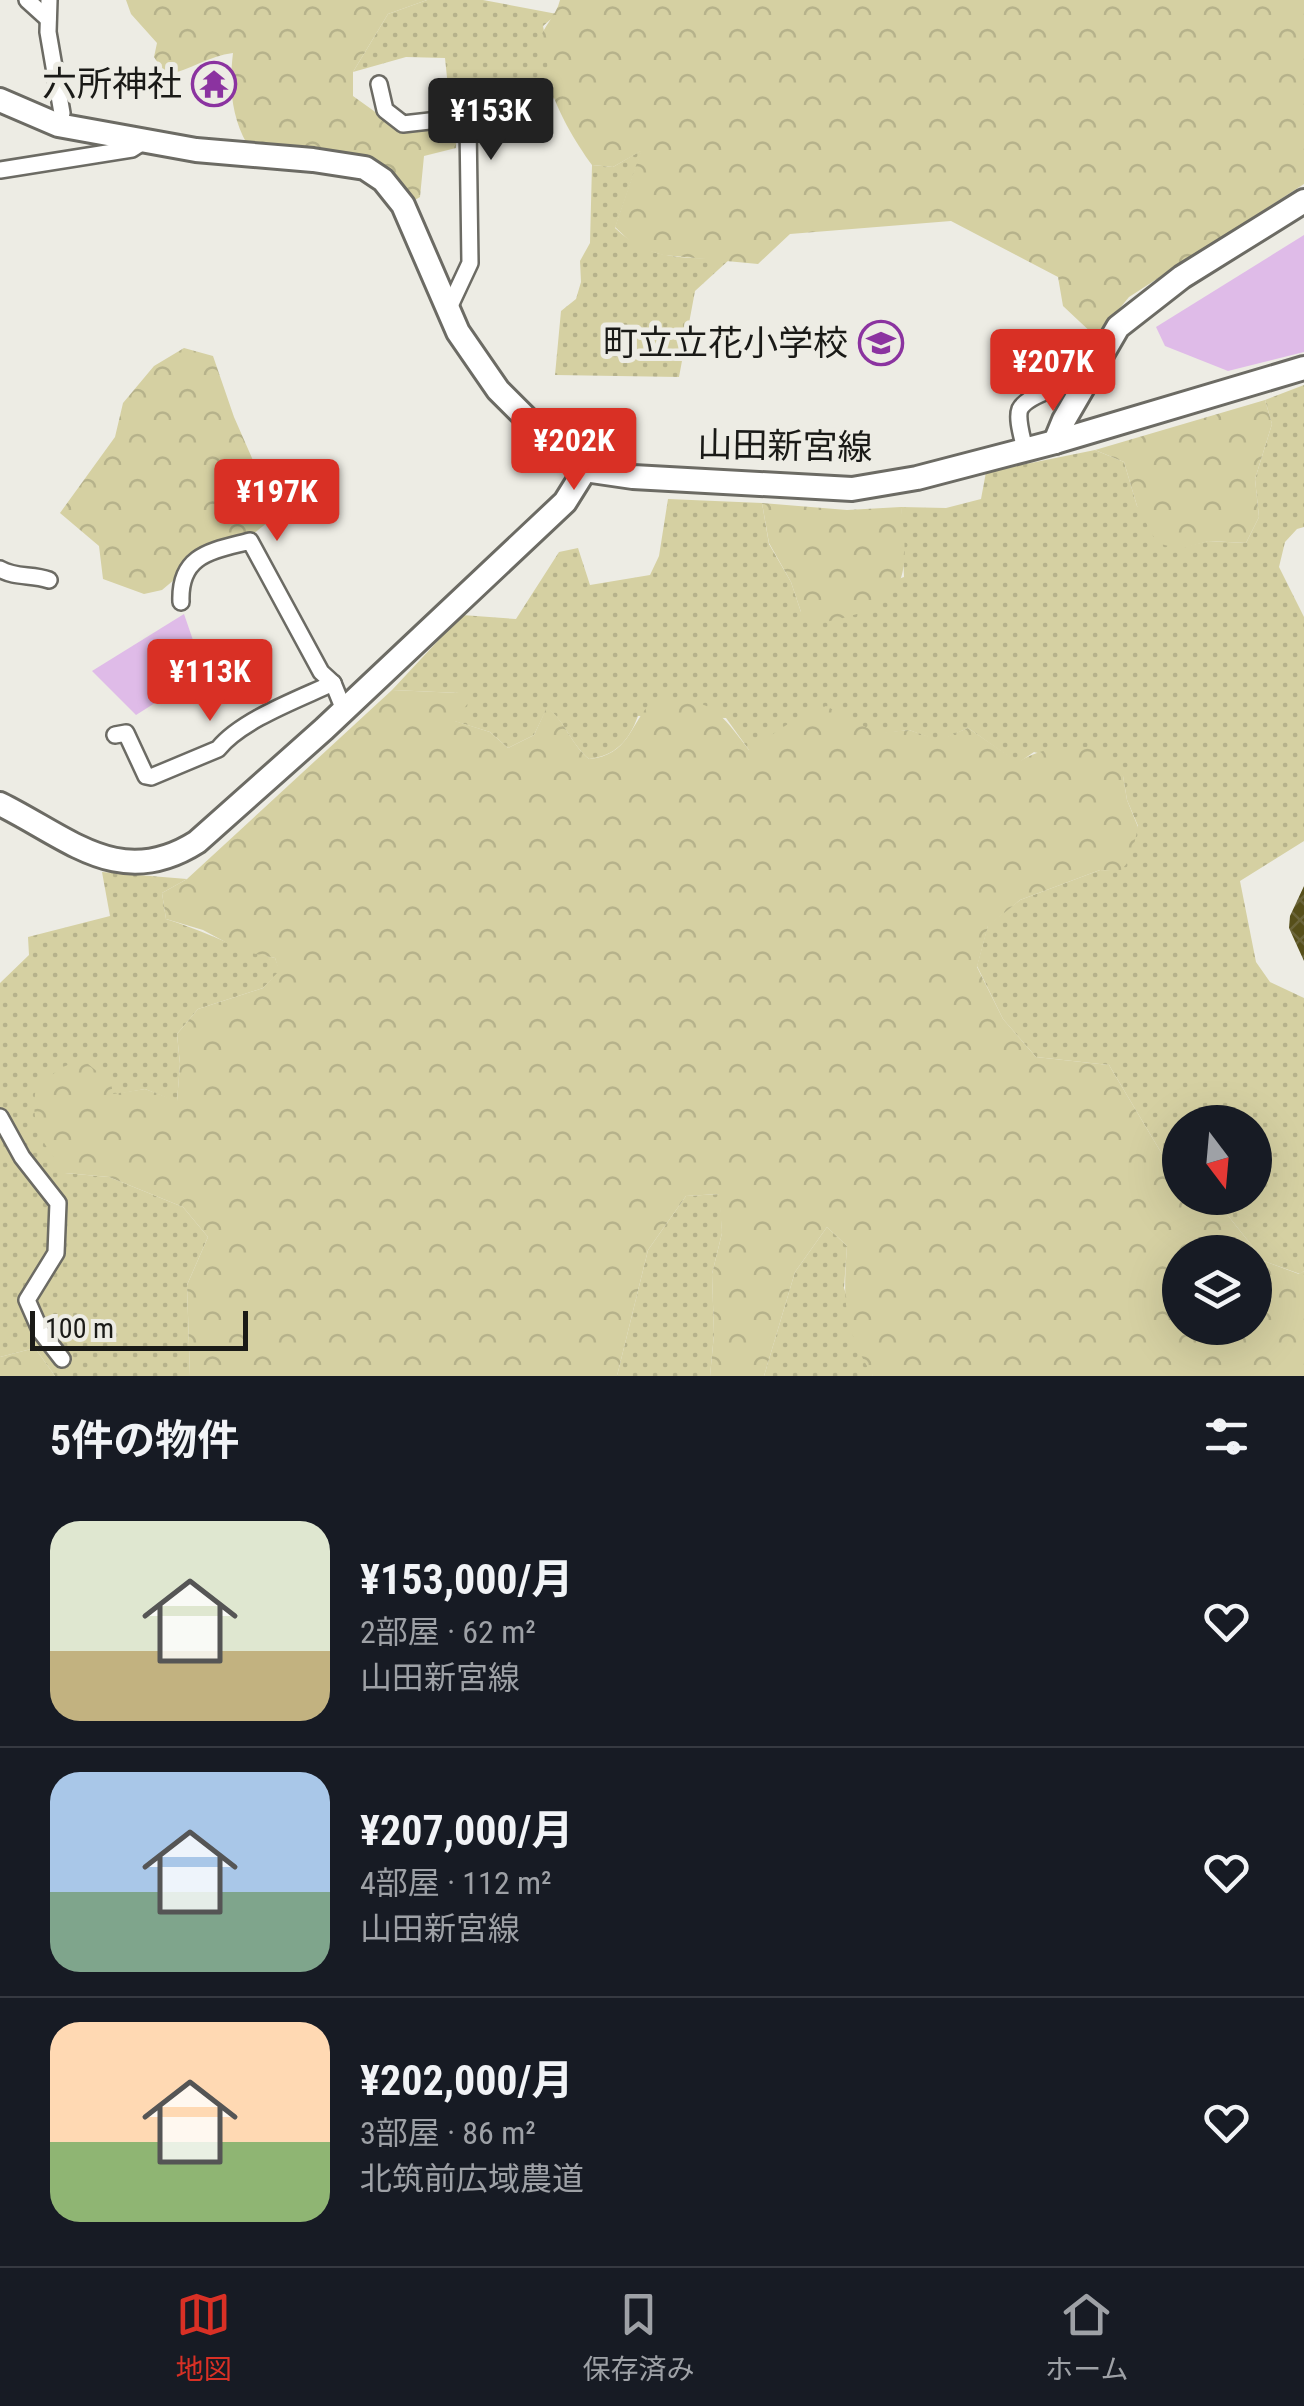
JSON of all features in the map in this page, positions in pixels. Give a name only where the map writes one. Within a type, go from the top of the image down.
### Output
[{"type":"main road","points":[[0,100],[58,125],[196,150],[365,168],[383,180],[403,205],[458,332],[498,390],[586,470],[564,502],[344,710],[196,842],[176,855],[124,864],[99,857],[0,804]]},
{"type":"main road","points":[[1055,442],[1118,327],[1144,304],[1304,201]]},
{"type":"main road","name":"山田新宮線","points":[[586,470],[633,477],[852,489],[917,478],[1055,442],[1304,368]]},
{"type":"street","points":[[26,0],[48,19]]},
{"type":"street","points":[[48,0],[62,113],[58,125]]},
{"type":"street","points":[[379,84],[385,110],[403,124],[464,117],[468,124],[470,263],[448,310]]},
{"type":"street","points":[[0,170],[132,150],[146,140]]},
{"type":"street","points":[[1025,450],[1018,413],[1022,404],[1066,383],[1088,380]]},
{"type":"street","points":[[181,602],[185,574],[200,554],[250,541],[321,672],[333,683],[344,710]]},
{"type":"street","points":[[0,569],[14,576],[48,580]]},
{"type":"street","points":[[115,736],[126,733],[146,776],[151,777],[218,749],[246,727],[333,683]]},
{"type":"street","points":[[0,1117],[22,1157],[58,1203],[56,1253],[26,1300],[41,1332],[62,1359]]},
{"type":"green space","points":[[126,0],[427,0],[388,14],[353,72],[353,96],[399,129],[456,127],[456,148],[424,156],[420,197],[410,203],[384,167],[347,152],[247,144],[232,100],[233,53],[166,75],[154,57],[157,43],[131,14]]},
{"type":"green space","points":[[427,0],[483,0],[557,14],[543,26],[557,97],[524,111],[498,93],[459,99],[448,87],[445,58],[406,57],[353,72],[388,14]]},
{"type":"green space","points":[[560,0],[1304,0],[1304,184],[1129,297],[1096,337],[1063,306],[1058,277],[951,221],[790,234],[758,264],[663,255],[636,247],[615,227],[641,151],[613,167],[592,165],[555,101],[546,57],[539,43]]},
{"type":"green space","points":[[642,150],[615,228],[642,247],[668,256],[730,259],[695,291],[679,377],[555,375],[561,311],[576,299],[581,282],[580,261],[590,243],[592,165],[613,167]]},
{"type":"green space","points":[[184,348],[213,356],[234,417],[277,515],[239,545],[200,558],[162,590],[144,594],[103,579],[99,546],[60,513],[115,437],[123,403],[154,366]]},
{"type":"green space","points":[[1304,385],[1304,527],[1285,542],[1279,567],[1304,617],[1304,841],[1240,881],[1256,962],[1270,982],[1304,998],[1304,1271],[1300,1274],[1272,1264],[1272,1235],[1243,1235],[1227,1215],[1272,1215],[1272,1105],[1162,1105],[1162,1154],[1109,1065],[1036,1057],[1003,1019],[977,966],[988,925],[1020,900],[1100,870],[1120,871],[1138,826],[1127,800],[1123,776],[1034,752],[1018,763],[968,728],[939,741],[909,730],[749,750],[726,718],[638,716],[620,746],[589,759],[547,708],[534,735],[508,748],[490,732],[454,721],[459,693],[392,690],[462,615],[516,619],[559,552],[578,548],[590,585],[650,575],[659,556],[668,499],[762,503],[769,544],[791,582],[801,612],[904,577],[901,507],[946,508],[981,499],[986,472],[1095,450],[1124,462],[1137,506],[1180,548],[1208,541],[1246,543],[1259,517],[1255,479],[1272,424],[1265,400]]},
{"type":"green space","points":[[1265,400],[1272,424],[1255,479],[1259,517],[1246,543],[1209,541],[1180,549],[1157,543],[1137,506],[1124,462],[1095,450]]},
{"type":"green space","points":[[762,503],[847,510],[901,507],[905,557],[895,589],[885,601],[847,617],[820,623],[801,612],[791,582],[769,543]]},
{"type":"green space","points":[[392,690],[459,693],[468,703],[455,721],[490,732],[508,748],[534,735],[547,707],[589,759],[612,752],[620,745],[652,701],[671,700],[710,708],[749,750],[788,724],[826,706],[877,733],[909,730],[939,740],[968,728],[1018,762],[1060,748],[1106,749],[1123,776],[1138,827],[1131,858],[1120,872],[1100,870],[1020,900],[988,926],[977,967],[1003,1019],[1036,1057],[1109,1065],[1162,1154],[1162,1215],[1227,1215],[1243,1235],[1162,1235],[1162,1345],[1272,1345],[1272,1264],[1299,1274],[1304,1271],[1304,1376],[873,1376],[847,1314],[847,1246],[827,1227],[795,1272],[764,1376],[710,1376],[714,1334],[712,1274],[722,1233],[719,1194],[686,1196],[648,1250],[617,1376],[190,1376],[187,1285],[208,1237],[183,1207],[109,1177],[65,1173],[39,1133],[35,1113],[36,1086],[82,1059],[111,1083],[113,1094],[145,1089],[177,1101],[177,1034],[198,1009],[263,988],[279,971],[275,958],[242,951],[203,930],[166,919],[162,893],[187,879]]},
{"type":"green space","points":[[102,872],[187,879],[162,893],[166,919],[275,958],[280,971],[263,988],[198,1009],[177,1034],[177,1102],[145,1089],[112,1095],[65,1173],[109,1177],[183,1207],[208,1237],[187,1285],[190,1376],[55,1376],[35,1348],[0,1357],[0,983],[29,955],[28,937],[110,916]]},
{"type":"green space","points":[[720,1194],[722,1233],[712,1274],[714,1334],[710,1376],[617,1376],[648,1250],[686,1196]]},
{"type":"green space","points":[[827,1227],[847,1246],[844,1288],[873,1376],[764,1376],[795,1272]]},
{"type":"green space","points":[[35,1348],[55,1376],[0,1376],[0,1357]]},
{"type":"shaded area","points":[[1304,235],[1304,352],[1228,371],[1165,346],[1156,327]]},
{"type":"shaded area","points":[[184,614],[204,672],[136,715],[92,671]]},
{"type":"building","points":[[1304,886],[1304,961],[1289,928],[1290,916]]},
{"type":"place","name":"六所神社","points":[[214,84]]},
{"type":"place","name":"町立立花小学校","points":[[881,343]]}]
